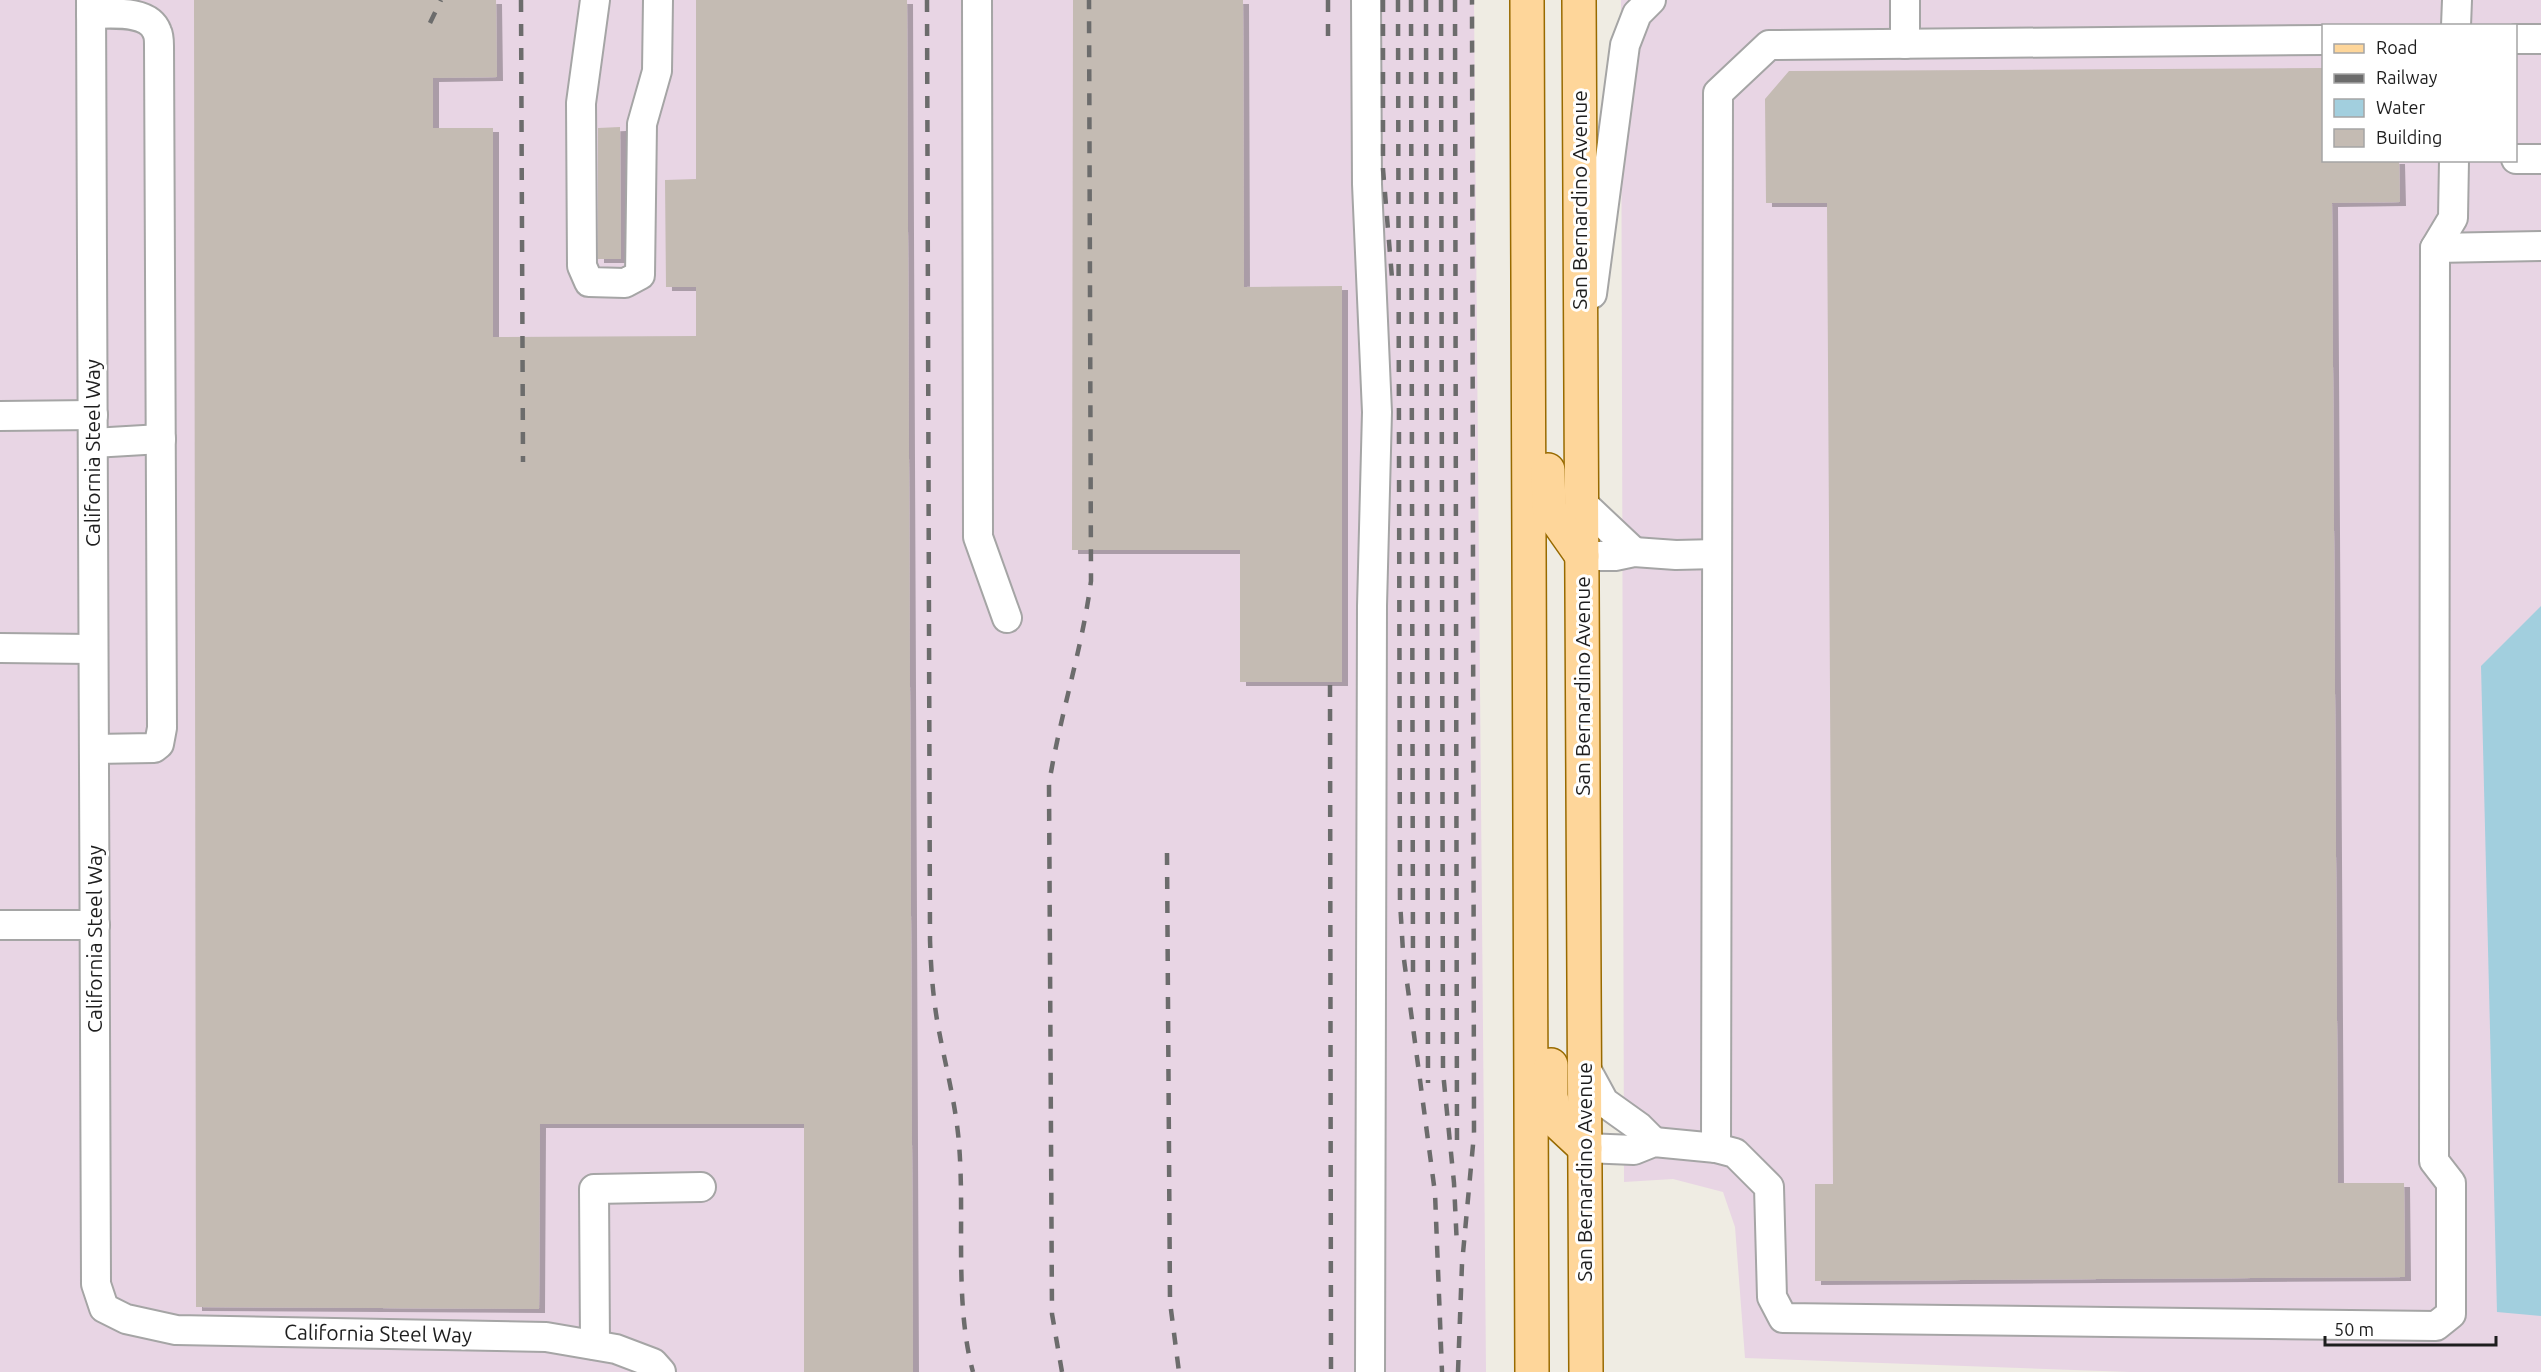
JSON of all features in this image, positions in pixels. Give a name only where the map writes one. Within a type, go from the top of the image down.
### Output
[{"type":"main road","points":[[1527,0],[1532,1372]]},
{"type":"main road","name":"San Bernardino Avenue","points":[[1579,0],[1586,1372]]},
{"type":"main road","points":[[1528,187],[1547,309],[1549,509],[1582,556]]},
{"type":"main road","points":[[1530,790],[1551,896],[1551,1096],[1556,1122],[1585,1148]]},
{"type":"street","points":[[595,0],[581,103],[582,266],[589,282],[625,283],[640,275],[642,124],[657,71],[658,0]]},
{"type":"street","points":[[977,0],[978,537],[1007,618]]},
{"type":"street","points":[[1366,0],[1367,184],[1377,412],[1372,606],[1370,1372]]},
{"type":"street","points":[[1581,373],[1625,45],[1637,14],[1651,0]]},
{"type":"street","points":[[1905,0],[1905,44]]},
{"type":"street","points":[[2456,24],[2457,0]]},
{"type":"street","points":[[91,7],[139,17],[151,23],[157,32],[159,46],[161,439],[162,728],[159,744],[154,748],[94,749]]},
{"type":"street","name":"California Steel Way","points":[[91,7],[96,1284],[104,1308],[126,1319],[176,1330],[546,1337],[616,1349],[653,1363],[661,1372]]},
{"type":"street","points":[[2517,39],[2541,39]]},
{"type":"street","points":[[1716,1148],[1718,93],[1769,45],[2322,40]]},
{"type":"street","points":[[2517,159],[2541,159]]},
{"type":"street","points":[[1585,1148],[1634,1150],[1654,1142],[1716,1148],[1735,1154],[1768,1187],[1772,1297],[1783,1318],[2436,1326],[2451,1314],[2451,1183],[2434,1161],[2435,248],[2453,218],[2454,162]]},
{"type":"street","points":[[2435,248],[2541,246]]},
{"type":"street","points":[[0,416],[161,439]]},
{"type":"street","points":[[1581,502],[1634,552]]},
{"type":"street","points":[[1582,556],[1615,556],[1634,552],[1676,555],[1717,554]]},
{"type":"street","points":[[0,648],[93,648]]},
{"type":"street","points":[[0,925],[94,925]]},
{"type":"street","points":[[1585,1067],[1604,1102],[1654,1142]]},
{"type":"street","points":[[595,1346],[594,1189],[700,1187]]},
{"type":"shaded area","points":[[0,0],[1474,0],[1486,1372],[0,1372]]},
{"type":"shaded area","points":[[1621,0],[2541,0],[2541,1372],[2130,1372],[1745,1358],[1735,1227],[1723,1192],[1673,1179],[1624,1182]]},
{"type":"water","points":[[2541,606],[2541,1316],[2497,1312],[2481,666]]},
{"type":"building","points":[[194,0],[496,0],[497,77],[433,78],[433,128],[493,128],[493,337],[696,336],[696,287],[666,287],[665,180],[696,179],[696,0],[907,0],[913,1372],[804,1372],[804,1124],[540,1124],[539,1309],[196,1307]]},
{"type":"building","points":[[1073,0],[1243,0],[1244,287],[1342,286],[1342,682],[1240,682],[1240,550],[1072,550]]},
{"type":"building","points":[[2322,68],[2322,162],[2399,162],[2400,202],[2332,203],[2338,1183],[2404,1183],[2405,1277],[1815,1281],[1815,1184],[1833,1184],[1827,203],[1766,203],[1765,99],[1789,71]]},
{"type":"building","points":[[620,127],[621,259],[598,259],[598,128]]},
{"type":"railway","points":[[430,23],[441,0]]},
{"type":"railway","points":[[521,0],[523,462]]},
{"type":"railway","points":[[927,0],[930,940],[935,1008],[958,1129],[961,1172],[962,1288],[967,1345],[973,1372]]},
{"type":"railway","points":[[1062,1372],[1052,1314],[1049,784],[1091,581],[1089,0]]},
{"type":"railway","points":[[1328,0],[1328,41]]},
{"type":"railway","points":[[1383,0],[1383,169],[1392,278]]},
{"type":"railway","points":[[1398,0],[1400,901],[1403,952],[1435,1193],[1442,1372]]},
{"type":"railway","points":[[1411,0],[1413,973]]},
{"type":"railway","points":[[1426,0],[1428,1083]]},
{"type":"railway","points":[[1441,0],[1443,1072],[1454,1183],[1457,1247]]},
{"type":"railway","points":[[1455,0],[1457,1146]]},
{"type":"railway","points":[[1458,1372],[1462,1264],[1474,1134],[1472,0]]},
{"type":"railway","points":[[1330,685],[1331,1372]]},
{"type":"railway","points":[[1167,853],[1170,1302],[1179,1372]]}]
